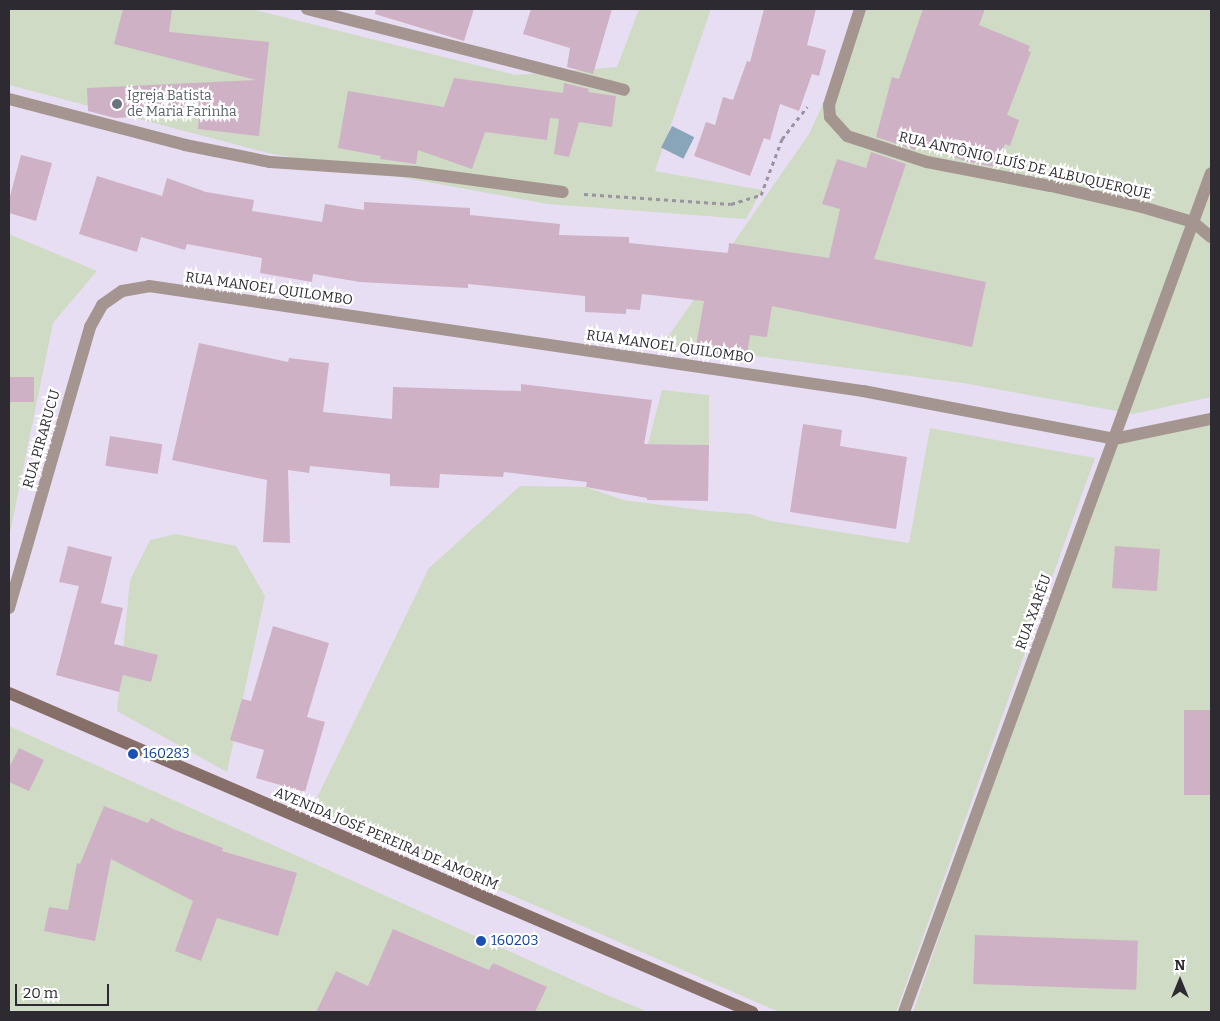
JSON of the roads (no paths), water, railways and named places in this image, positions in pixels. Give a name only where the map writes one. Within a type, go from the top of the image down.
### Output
[{"type":"main road","name":"AVENIDA JOSÉ PEREIRA DE AMORIM","points":[[9,693],[752,1012]]},
{"type":"street","points":[[307,9],[624,90]]},
{"type":"street","name":"RUA ANTÔNIO LUÍS DE ALBUQUERQUE","points":[[860,9],[828,105],[830,118],[846,136],[927,162],[1051,186],[1142,207],[1193,222],[1211,237]]},
{"type":"street","points":[[9,99],[185,145],[270,162],[415,172],[563,192]]},
{"type":"street","name":"RUA XARÉU","points":[[904,1012],[1211,173]]},
{"type":"street","name":"RUA MANOEL QUILOMBO","points":[[122,291],[149,286],[863,391],[1114,439],[1211,419]]},
{"type":"street","name":"RUA PIRARUCU","points":[[9,608],[90,328],[102,305],[122,291]]},
{"type":"water","points":[[672,126],[694,137],[683,159],[661,147]]},
{"type":"place","name":"Igreja Batista de Maria Farinha","points":[[117,104]]},
{"type":"place","name":"160283","points":[[133,754]]},
{"type":"place","name":"160203","points":[[481,941]]}]
